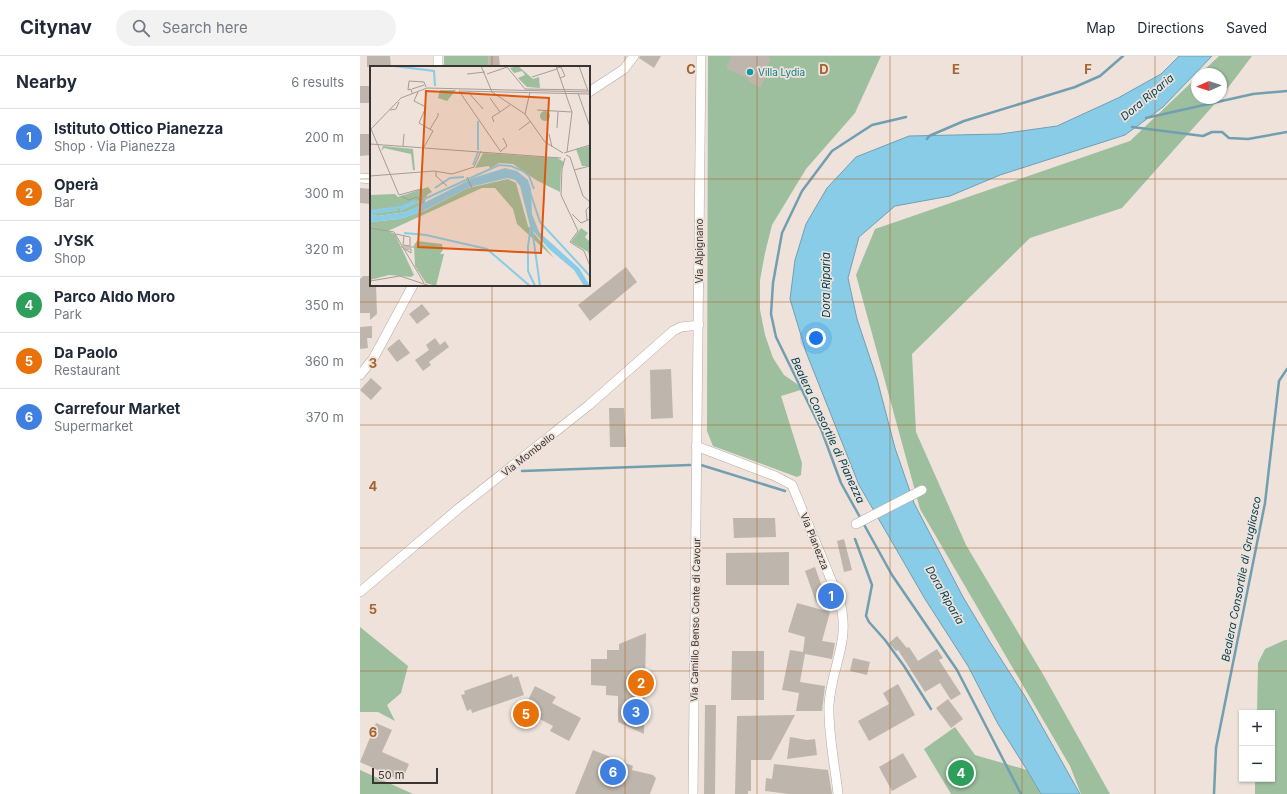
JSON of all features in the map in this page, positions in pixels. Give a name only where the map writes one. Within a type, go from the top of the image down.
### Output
[{"type":"street","points":[[590,91],[624,69],[634,56]]},
{"type":"street","name":"Via Alpignano","points":[[696,446],[699,325],[701,56]]},
{"type":"street","points":[[360,178],[370,179]]},
{"type":"street","points":[[360,375],[373,359],[412,286]]},
{"type":"street","name":"Via Mombello","points":[[360,592],[458,509],[589,405],[673,331],[681,327],[699,325]]},
{"type":"street","name":"Via Camillo Benso Conte di Cavour","points":[[693,794],[696,446]]},
{"type":"street","name":"Via Pianezza","points":[[696,446],[775,476],[792,485],[833,585],[843,612],[842,648],[830,703],[829,722],[838,794]]},
{"type":"street","points":[[856,524],[922,490]]},
{"type":"green space","points":[[444,56],[488,56],[489,66],[444,66]]},
{"type":"green space","points":[[708,56],[881,56],[855,113],[806,169],[772,225],[765,253],[760,280],[760,310],[765,335],[773,358],[784,375],[804,389],[781,396],[802,463],[801,475],[797,477],[713,446],[707,431]]},
{"type":"green space","points":[[1219,56],[1252,56],[1227,89],[1227,68],[1206,68]]},
{"type":"green space","points":[[1191,83],[1191,104],[1215,104],[1122,208],[1030,238],[912,354],[916,432],[966,545],[1044,676],[1110,794],[1081,794],[1070,766],[920,509],[856,275],[875,229],[1130,141]]},
{"type":"green space","points":[[360,627],[408,666],[401,693],[387,705],[395,721],[378,712],[360,712]]},
{"type":"green space","points":[[1287,640],[1287,794],[1255,794],[1255,782],[1275,782],[1275,710],[1257,710],[1258,663],[1265,649]]},
{"type":"green space","points":[[955,727],[975,755],[1027,770],[1041,794],[951,794],[924,749]]},
{"type":"green space","points":[[360,770],[413,794],[360,794]]},
{"type":"water","name":"Dora Riparia","points":[[1179,56],[1212,56],[1200,68],[1191,68],[1191,78],[1163,107],[1125,135],[1000,175],[950,196],[895,206],[859,237],[848,278],[857,319],[877,379],[895,448],[914,503],[963,597],[1026,698],[1080,794],[1041,794],[998,724],[968,666],[925,599],[859,485],[806,352],[790,299],[795,260],[806,224],[827,188],[856,157],[909,136],[1000,134],[1057,126],[1118,98],[1161,74]]},
{"type":"building","points":[[367,56],[390,56],[391,66],[367,67]]},
{"type":"building","points":[[488,56],[499,56],[500,66],[489,66]]},
{"type":"building","points":[[640,56],[661,56],[654,68],[639,58]]},
{"type":"building","name":"Villa Lydia","points":[[732,56],[767,56],[771,58],[765,71],[768,73],[760,88],[748,81],[749,79],[727,69],[727,65]]},
{"type":"building","points":[[360,86],[370,86],[370,103],[360,103]]},
{"type":"building","points":[[360,134],[370,134],[370,155],[360,156]]},
{"type":"building","points":[[360,188],[370,189],[370,204],[360,203]]},
{"type":"building","points":[[626,267],[637,282],[590,321],[578,305]]},
{"type":"building","points":[[363,276],[370,276],[370,286],[376,286],[377,314],[370,320],[370,313],[360,313],[360,279]]},
{"type":"building","points":[[422,304],[430,314],[417,324],[409,314]]},
{"type":"building","points":[[372,326],[372,338],[367,338],[368,348],[360,349],[360,327]]},
{"type":"building","points":[[435,338],[440,345],[445,341],[449,347],[429,362],[431,365],[423,371],[415,360],[429,350],[426,345]]},
{"type":"building","points":[[399,339],[410,353],[397,362],[387,349]]},
{"type":"building","points":[[671,369],[673,418],[651,419],[650,370]]},
{"type":"building","points":[[371,378],[382,388],[371,400],[360,390]]},
{"type":"building","points":[[609,408],[624,408],[626,447],[610,447]]},
{"type":"building","points":[[733,518],[775,518],[776,537],[734,538]]},
{"type":"building","points":[[844,539],[852,570],[844,572],[837,541]]},
{"type":"building","points":[[789,552],[789,585],[726,585],[726,553]]},
{"type":"building","points":[[815,567],[826,598],[816,602],[805,571]]},
{"type":"building","points":[[797,603],[830,612],[822,641],[835,643],[832,659],[805,654],[800,682],[825,686],[822,711],[796,711],[799,693],[782,690],[790,650],[803,652],[805,637],[788,632]]},
{"type":"building","points":[[646,633],[644,734],[618,722],[618,696],[606,695],[606,686],[591,685],[591,659],[607,659],[607,650],[619,650],[619,644]]},
{"type":"building","points":[[897,636],[907,648],[909,647],[918,661],[937,649],[943,658],[939,660],[961,694],[951,700],[940,683],[925,692],[898,650],[896,651],[889,643]]},
{"type":"building","points":[[732,651],[764,651],[764,700],[731,700]]},
{"type":"building","points":[[853,658],[870,662],[867,675],[850,671]]},
{"type":"building","points":[[512,674],[513,678],[518,676],[524,695],[472,713],[471,709],[467,711],[461,695],[465,694],[464,691]]},
{"type":"building","points":[[898,684],[915,715],[869,741],[858,721],[889,704],[883,693]]},
{"type":"building","points":[[535,686],[556,697],[552,703],[581,718],[569,741],[550,731],[553,726],[523,710]]},
{"type":"building","points":[[948,699],[963,719],[951,728],[936,708]]},
{"type":"building","points":[[705,705],[716,705],[715,794],[704,794]]},
{"type":"building","points":[[795,715],[771,760],[751,760],[751,791],[748,791],[748,794],[735,794],[737,716]]},
{"type":"building","points":[[376,723],[392,730],[382,752],[409,764],[402,781],[360,762]]},
{"type":"building","points":[[790,737],[807,740],[815,739],[817,755],[787,759]]},
{"type":"building","points":[[593,750],[633,766],[632,770],[653,775],[656,778],[650,794],[575,794]]},
{"type":"building","points":[[903,753],[917,777],[892,791],[879,767]]},
{"type":"building","points":[[774,764],[828,770],[832,794],[789,794],[765,791],[766,778],[772,779]]},
{"type":"waterway","points":[[927,139],[929,136],[964,121],[1075,87],[1100,76],[1123,56]]},
{"type":"waterway","points":[[1146,118],[1253,94],[1287,91]]},
{"type":"waterway","name":"Bealera Consortile di Pianezza","points":[[906,117],[872,125],[832,151],[802,191],[782,233],[773,283],[771,314],[776,337],[821,429],[841,483],[892,575],[957,670],[1021,794]]},
{"type":"waterway","points":[[1132,127],[1203,136],[1212,132],[1222,132],[1229,138],[1248,139],[1287,132]]},
{"type":"waterway","name":"Bealera Consortile di Grugliasco","points":[[1214,794],[1216,748],[1265,503],[1279,381],[1287,369]]},
{"type":"waterway","points":[[522,471],[690,465]]},
{"type":"waterway","points":[[701,465],[785,491]]},
{"type":"waterway","points":[[855,539],[872,585],[866,616],[869,622],[885,640],[904,666],[931,709]]},
{"type":"place","name":"Villa Lydia","points":[[750,72]]},
{"type":"place","name":"Istituto Ottico Pianezza","points":[[831,596]]},
{"type":"place","name":"Operà","points":[[641,683]]},
{"type":"place","name":"JYSK","points":[[636,712]]},
{"type":"place","name":"Da Paolo","points":[[526,714]]},
{"type":"place","name":"Carrefour Market","points":[[613,772]]},
{"type":"place","name":"Parco Aldo Moro","points":[[961,773]]}]
